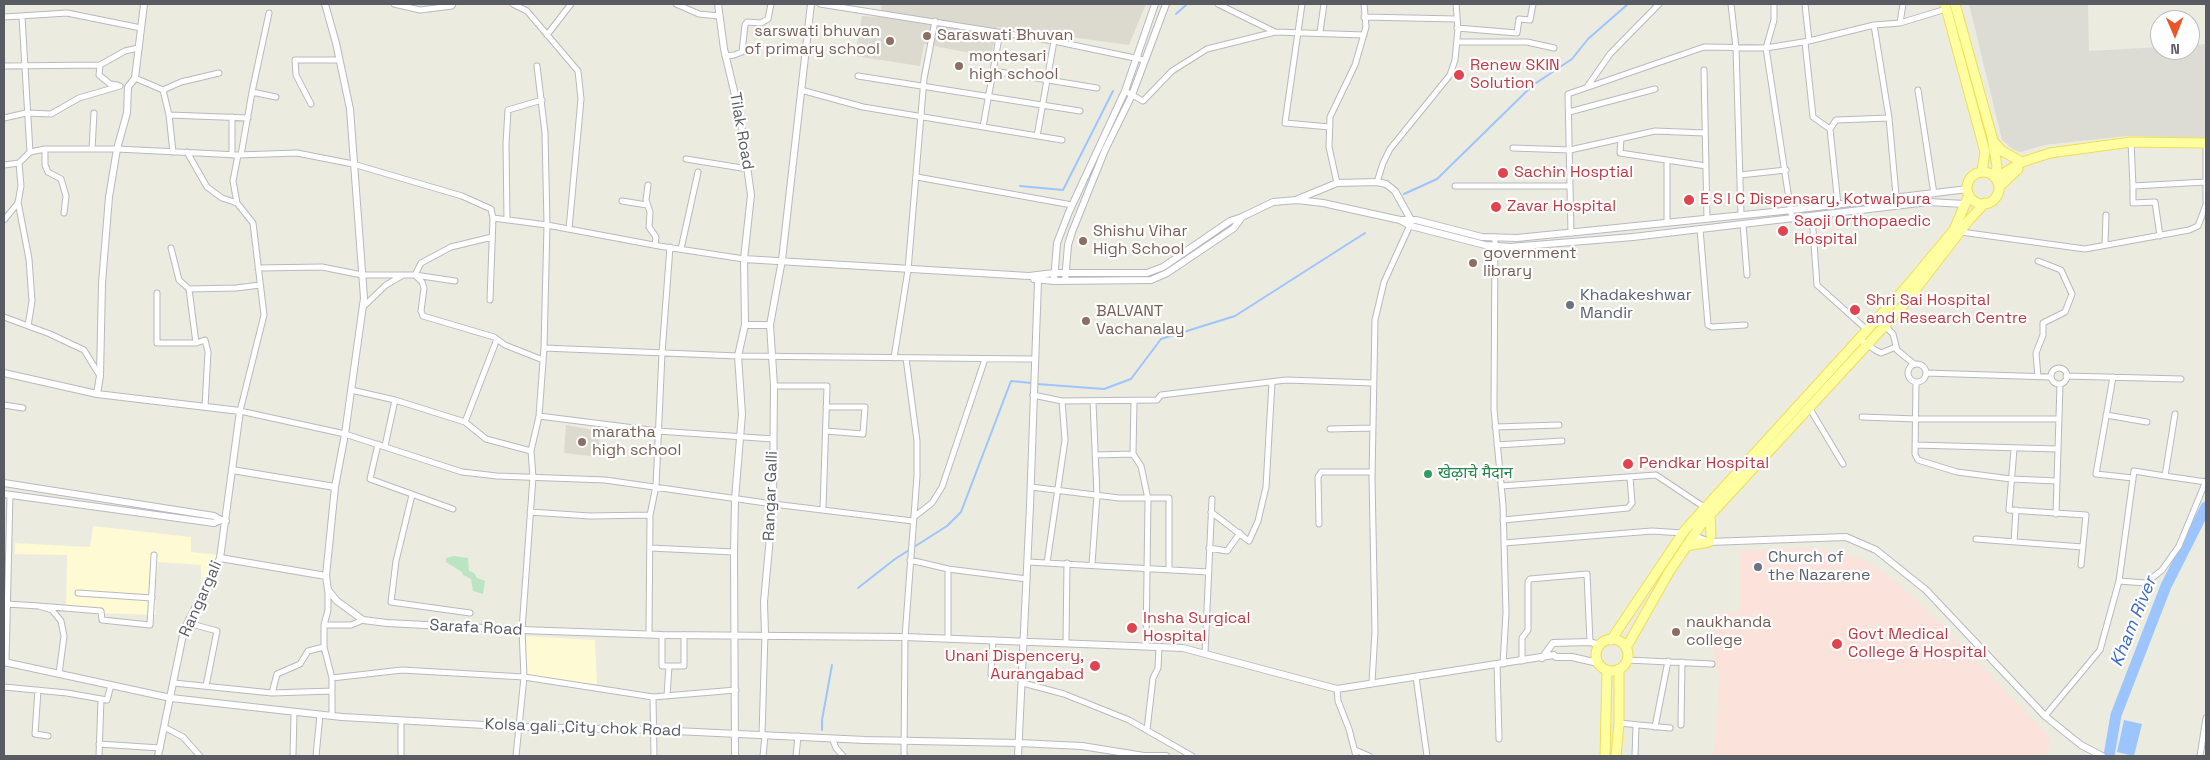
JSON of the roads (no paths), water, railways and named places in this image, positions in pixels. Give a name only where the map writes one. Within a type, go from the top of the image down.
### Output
[{"type":"main road","points":[[1955,4],[1993,141],[1997,166],[1994,200],[1985,203],[1976,202],[1968,192]]},
{"type":"main road","points":[[1946,6],[1985,152],[1982,172]]},
{"type":"main road","points":[[1993,141],[2002,151],[2022,162]]},
{"type":"main road","points":[[1996,181],[2022,162],[2050,153],[2131,142],[2206,143]]},
{"type":"main road","points":[[1996,181],[2033,159]]},
{"type":"main road","points":[[1982,172],[1996,181]]},
{"type":"main road","points":[[1686,546],[1710,538],[1709,512],[1876,317],[1908,285],[1954,230],[1965,204],[1970,180],[1982,172]]},
{"type":"main road","points":[[1619,669],[1607,670],[1598,662],[1596,653],[1600,645],[1611,640],[1687,533],[1810,409],[1868,345],[1969,220],[1985,203]]},
{"type":"main road","points":[[1616,756],[1619,723],[1619,669],[1627,660],[1626,648],[1686,546],[1687,533]]},
{"type":"main road","points":[[1611,640],[1619,642],[1626,648]]},
{"type":"main road","points":[[1606,756],[1607,670]]},
{"type":"street","points":[[97,394],[100,376],[102,282],[109,198],[117,149],[127,113],[128,87],[135,78],[145,4]]},
{"type":"street","points":[[325,4],[336,43],[350,109],[364,298],[345,434],[335,487],[326,576],[328,610],[324,625],[324,647],[332,678],[332,716]]},
{"type":"street","points":[[394,4],[420,10],[452,6],[453,4]]},
{"type":"street","points":[[513,4],[527,11],[578,71],[581,99],[569,229]]},
{"type":"street","points":[[547,35],[572,4]]},
{"type":"street","points":[[676,4],[699,14],[719,16]]},
{"type":"street","name":"Tilak Road","points":[[718,4],[725,56],[740,116],[751,195],[744,259],[745,325],[738,356],[742,414],[735,499],[735,756]]},
{"type":"street","points":[[725,56],[734,56],[742,52],[747,22],[761,23],[768,19],[771,4]]},
{"type":"street","name":"Rangar Galli","points":[[765,634],[764,602],[773,504],[774,386],[770,325],[782,260],[811,4]]},
{"type":"street","points":[[820,4],[863,7],[1054,41],[1144,60]]},
{"type":"street","points":[[1054,281],[1057,244],[1072,205],[1125,91],[1155,4]]},
{"type":"street","points":[[1065,281],[1068,245],[1072,232],[1106,150],[1132,95],[1166,4]]},
{"type":"street","points":[[1218,4],[1275,32]]},
{"type":"street","points":[[1302,4],[1296,34],[1285,123],[1330,127]]},
{"type":"street","points":[[1320,32],[1324,4]]},
{"type":"street","points":[[1337,183],[1329,146],[1330,117],[1355,65],[1366,27],[1364,4]]},
{"type":"street","points":[[1378,182],[1382,163],[1390,150],[1450,75],[1455,60],[1457,42],[1456,4]]},
{"type":"street","points":[[1457,28],[1517,33],[1519,19],[1530,20],[1533,4]]},
{"type":"street","points":[[1587,88],[1610,54],[1659,4]]},
{"type":"street","points":[[1732,4],[1736,48],[1741,215]]},
{"type":"street","points":[[1774,4],[1774,20],[1766,48],[1792,219]]},
{"type":"street","points":[[1805,4],[1813,118],[1830,130]]},
{"type":"street","points":[[1900,23],[1903,4]]},
{"type":"street","points":[[1572,233],[1568,94],[1704,47],[1766,48],[1807,41],[1874,25],[1900,23],[1946,6]]},
{"type":"street","points":[[4,17],[68,13],[141,28]]},
{"type":"street","points":[[240,411],[264,315],[253,223],[238,203],[233,181],[237,155],[248,118],[269,13]]},
{"type":"street","points":[[22,17],[26,114],[30,152]]},
{"type":"street","points":[[1364,17],[1456,19]]},
{"type":"street","points":[[894,358],[908,270],[924,86],[935,20]]},
{"type":"street","points":[[1874,25],[1889,118],[1897,206]]},
{"type":"street","points":[[983,127],[1000,32]]},
{"type":"street","points":[[1125,91],[1144,101],[1172,71],[1206,49],[1275,32],[1296,34],[1320,32],[1364,35]]},
{"type":"street","points":[[1037,136],[1054,41]]},
{"type":"street","points":[[1457,42],[1527,42],[1554,48]]},
{"type":"street","points":[[4,66],[100,65],[125,51],[138,48]]},
{"type":"street","points":[[311,104],[296,75],[295,60],[339,60]]},
{"type":"street","points":[[100,65],[99,75],[110,84],[128,87]]},
{"type":"street","points":[[516,756],[524,677],[522,630],[534,477],[532,451],[539,416],[544,360],[547,224],[545,133],[537,66]]},
{"type":"street","points":[[1704,70],[1707,219]]},
{"type":"street","points":[[993,71],[1097,88]]},
{"type":"street","points":[[135,78],[163,90],[181,82],[219,73]]},
{"type":"street","points":[[858,76],[1080,111]]},
{"type":"street","points":[[4,118],[26,114],[51,114],[79,98],[120,86]]},
{"type":"street","points":[[1569,112],[1655,89]]},
{"type":"street","points":[[163,90],[169,115],[173,152]]},
{"type":"street","points":[[801,90],[863,107],[1062,140]]},
{"type":"street","points":[[1918,90],[1934,194]]},
{"type":"street","points":[[252,92],[276,97]]},
{"type":"street","points":[[506,220],[508,110],[542,100]]},
{"type":"street","points":[[92,149],[94,114]]},
{"type":"street","points":[[169,115],[248,118]]},
{"type":"street","points":[[232,117],[237,155]]},
{"type":"street","points":[[1838,205],[1830,130],[1836,120],[1889,118]]},
{"type":"street","points":[[1513,148],[1570,150],[1655,131],[1705,133]]},
{"type":"street","points":[[1621,139],[1620,153],[1706,166]]},
{"type":"street","points":[[2131,142],[2133,203],[2155,202],[2160,236]]},
{"type":"street","points":[[1961,232],[2085,248],[2160,236],[2198,226],[2206,205],[2206,143]]},
{"type":"street","points":[[45,149],[45,165],[48,172],[61,179],[66,196],[64,213]]},
{"type":"street","points":[[4,165],[19,163],[30,152],[45,149],[117,149],[237,155],[298,153],[353,164],[462,196],[491,209],[493,218],[490,300]]},
{"type":"street","points":[[187,152],[207,187],[222,198],[238,203]]},
{"type":"street","points":[[686,159],[748,169]]},
{"type":"street","points":[[1667,160],[1667,223]]},
{"type":"street","points":[[4,220],[18,202],[22,186],[19,163]]},
{"type":"street","points":[[1740,175],[1786,170]]},
{"type":"street","points":[[681,249],[698,172]]},
{"type":"street","points":[[917,177],[1072,205]]},
{"type":"street","points":[[1297,200],[1337,183],[1378,182],[1386,184],[1395,192],[1411,223]]},
{"type":"street","points":[[2133,186],[2206,182]]},
{"type":"street","points":[[648,186],[649,227],[656,237],[655,245]]},
{"type":"street","points":[[1455,186],[1570,186]]},
{"type":"street","points":[[1411,223],[1482,237],[1517,238],[1968,192]]},
{"type":"street","points":[[493,218],[547,224],[655,245],[744,259],[1029,276],[1054,273],[1152,272],[1163,267],[1230,221],[1272,202],[1297,200],[1323,203],[1400,220],[1485,245],[1495,246],[1633,237],[1928,202],[1965,204]]},
{"type":"street","points":[[18,202],[29,259],[32,301],[28,326]]},
{"type":"street","points":[[622,202],[647,205]]},
{"type":"street","points":[[2105,245],[2106,215]]},
{"type":"street","points":[[1812,216],[1817,285],[1866,329]]},
{"type":"street","points":[[1029,276],[1038,281],[1136,281],[1158,277],[1234,228],[1242,217]]},
{"type":"street","points":[[1372,683],[1375,631],[1372,428],[1376,320],[1384,282],[1411,223]]},
{"type":"street","points":[[1743,224],[1747,275]]},
{"type":"street","points":[[1700,230],[1708,325],[1710,327],[1745,325]]},
{"type":"street","points":[[415,275],[421,262],[451,247],[492,237]]},
{"type":"street","points":[[1495,237],[1493,301],[1495,426],[1501,486],[1506,612],[1500,664],[1499,740]]},
{"type":"street","points":[[649,633],[650,516],[656,486],[662,353],[670,247]]},
{"type":"street","points":[[171,248],[179,280],[188,289],[196,343]]},
{"type":"street","points":[[2038,261],[2061,270],[2072,294],[2065,312],[2044,323],[2036,353],[2038,377]]},
{"type":"street","points":[[258,268],[322,267],[362,275],[415,275],[455,281]]},
{"type":"street","points":[[363,307],[386,286],[404,275]]},
{"type":"street","points":[[415,275],[422,282],[424,288],[421,311],[423,316],[497,339],[505,345],[544,360]]},
{"type":"street","points":[[1018,756],[1028,562],[1038,281]]},
{"type":"street","points":[[188,289],[236,288],[260,285]]},
{"type":"street","points":[[157,293],[157,343],[196,343],[205,340],[208,352],[205,407]]},
{"type":"street","points":[[4,317],[84,350],[100,376]]},
{"type":"street","points":[[1876,317],[1893,334],[1896,347],[1914,364],[1922,365],[1926,373]]},
{"type":"street","points":[[745,325],[770,325]]},
{"type":"street","points":[[1858,338],[1881,352],[1896,347]]},
{"type":"street","points":[[464,422],[497,339]]},
{"type":"street","points":[[544,348],[738,356],[1034,359]]},
{"type":"street","points":[[904,756],[904,637],[914,519],[917,441],[906,358]]},
{"type":"street","points":[[4,373],[97,394],[240,411],[345,434],[462,472],[497,476],[605,480],[773,504],[914,519],[932,503],[942,487],[985,358]]},
{"type":"street","points":[[1914,364],[1909,368],[1908,374],[1910,379],[1916,382],[1922,381],[1926,373]]},
{"type":"street","points":[[2058,368],[2065,371],[2065,381],[2060,384],[2055,383],[2051,377],[2054,370],[2058,368]]},
{"type":"street","points":[[1926,373],[2051,377]]},
{"type":"street","points":[[2066,376],[2181,379]]},
{"type":"street","points":[[2113,377],[2096,474],[2133,478]]},
{"type":"street","points":[[1033,392],[1062,401],[1134,401],[1158,400],[1161,394],[1286,380],[1373,383]]},
{"type":"street","points":[[1211,512],[1249,540],[1262,510],[1269,449],[1272,382]]},
{"type":"street","points":[[1916,382],[1915,445],[1916,457],[1922,462],[1957,472],[2012,479],[2057,481]]},
{"type":"street","points":[[2056,514],[2060,384]]},
{"type":"street","points":[[774,386],[827,386],[823,510]]},
{"type":"street","points":[[351,390],[395,400],[464,422],[486,439],[532,451]]},
{"type":"street","points":[[385,446],[395,400]]},
{"type":"street","points":[[1047,563],[1065,440],[1062,401]]},
{"type":"street","points":[[1134,401],[1133,454],[1141,466],[1148,499],[1146,646]]},
{"type":"street","points":[[1092,564],[1097,495],[1093,402]]},
{"type":"street","points":[[4,405],[23,408]]},
{"type":"street","points":[[826,407],[865,407],[863,434],[826,430]]},
{"type":"street","points":[[1810,409],[1843,464]]},
{"type":"street","name":"Rangargali","points":[[158,756],[184,630],[220,558],[223,520],[240,411]]},
{"type":"street","points":[[2106,414],[2147,422]]},
{"type":"street","points":[[2165,476],[2175,414]]},
{"type":"street","points":[[539,416],[658,431],[773,439]]},
{"type":"street","points":[[1862,417],[2059,419]]},
{"type":"street","points":[[1495,426],[1559,425]]},
{"type":"street","points":[[1330,429],[1372,428]]},
{"type":"street","points":[[1497,445],[1562,441]]},
{"type":"street","points":[[378,444],[370,479],[453,509]]},
{"type":"street","points":[[1915,445],[2058,449]]},
{"type":"street","points":[[2014,449],[2009,510],[2086,516],[2081,565]]},
{"type":"street","points":[[1096,455],[1133,454]]},
{"type":"street","points":[[232,470],[335,487]]},
{"type":"street","points":[[2045,716],[2100,650],[2119,582],[2134,471],[2206,482],[2179,546],[2162,570],[2146,583],[2119,582]]},
{"type":"street","points":[[1319,524],[1318,477],[1321,472],[1372,472]]},
{"type":"street","points":[[1501,486],[1656,475],[1709,512]]},
{"type":"street","points":[[1503,520],[1628,508],[1632,503],[1630,477]]},
{"type":"street","points":[[4,483],[214,516],[223,520]]},
{"type":"street","points":[[1031,487],[1120,498],[1169,498],[1169,570]]},
{"type":"street","points":[[5,662],[7,494],[214,524],[223,520]]},
{"type":"street","points":[[412,495],[396,561],[391,602],[470,613]]},
{"type":"street","points":[[1205,652],[1212,499]]},
{"type":"street","points":[[2014,542],[2016,510]]},
{"type":"street","points":[[530,512],[590,516],[650,516]]},
{"type":"street","points":[[1697,523],[1710,538]]},
{"type":"street","points":[[1504,543],[1652,531],[1687,533],[1721,542],[1846,537],[1876,550],[1926,590],[2045,716],[2081,745],[2102,756]]},
{"type":"street","points":[[1209,548],[1227,551],[1240,533]]},
{"type":"street","points":[[1976,539],[2083,547]]},
{"type":"street","points":[[650,548],[734,552]]},
{"type":"street","points":[[6,601],[39,606],[101,610],[102,620],[150,625],[154,555]]},
{"type":"street","points":[[220,558],[326,576]]},
{"type":"street","points":[[910,560],[948,568],[1027,579]]},
{"type":"street","points":[[1028,562],[1092,564],[1208,572]]},
{"type":"street","points":[[1066,642],[1067,563]]},
{"type":"street","points":[[948,568],[948,639]]},
{"type":"street","points":[[1522,661],[1522,638],[1528,630],[1528,582],[1532,578],[1587,574],[1590,642]]},
{"type":"street","name":"Sarafa Road","points":[[328,590],[348,610],[364,620],[387,623],[662,635],[765,634],[904,637],[1024,640],[1183,648],[1205,652],[1337,689]]},
{"type":"street","points":[[78,593],[152,598]]},
{"type":"street","points":[[39,606],[52,610],[61,622],[64,636],[58,674]]},
{"type":"street","points":[[324,625],[351,624],[364,620]]},
{"type":"street","points":[[188,623],[217,631],[206,686]]},
{"type":"street","points":[[763,756],[765,634]]},
{"type":"street","points":[[662,635],[662,666],[684,666],[684,635]]},
{"type":"street","points":[[991,674],[993,640]]},
{"type":"street","points":[[1542,658],[1553,643],[1590,642],[1600,645]]},
{"type":"street","points":[[272,693],[276,674],[300,664],[308,651],[324,647]]},
{"type":"street","points":[[1146,730],[1153,678],[1158,668],[1159,647]]},
{"type":"street","points":[[1356,756],[1338,701],[1337,689],[1542,658],[1554,654],[1556,657],[1572,656],[1598,662]]},
{"type":"street","points":[[1627,660],[1712,664]]},
{"type":"street","points":[[1655,727],[1668,661]]},
{"type":"street","name":"Kolsa gali ,City chok Road","points":[[5,662],[171,698],[332,716],[520,727],[654,730],[1082,746],[1144,756],[1166,756]]},
{"type":"street","points":[[1681,725],[1682,662]]},
{"type":"street","points":[[666,696],[669,666]]},
{"type":"street","points":[[332,678],[402,670],[524,677],[653,697],[736,690]]},
{"type":"street","points":[[1416,677],[1427,756]]},
{"type":"street","points":[[174,683],[272,693],[332,691]]},
{"type":"street","points":[[1022,683],[1064,694],[1146,730],[1192,756]]},
{"type":"street","points":[[4,686],[107,700],[111,685]]},
{"type":"street","points":[[38,690],[35,734],[48,736]]},
{"type":"street","points":[[653,697],[654,756]]},
{"type":"street","points":[[99,756],[102,699]]},
{"type":"street","points":[[293,756],[294,712]]},
{"type":"street","points":[[316,756],[320,715]]},
{"type":"street","points":[[2200,756],[2206,718]]},
{"type":"street","points":[[401,720],[401,756]]},
{"type":"street","points":[[1619,723],[1670,728]]},
{"type":"street","points":[[1634,756],[1636,725]]},
{"type":"street","points":[[164,728],[183,737],[200,756]]},
{"type":"street","points":[[796,756],[798,736]]},
{"type":"street","points":[[832,738],[836,748],[843,756]]},
{"type":"street","points":[[99,744],[160,748]]},
{"type":"street","points":[[1355,750],[1368,756]]},
{"type":"water","points":[[2124,720],[2142,724],[2134,756],[2117,752]]},
{"type":"waterway","points":[[1176,14],[1187,4]]},
{"type":"waterway","points":[[1404,194],[1437,179],[1533,85],[1572,59],[1588,39],[1628,4]]},
{"type":"waterway","points":[[1020,186],[1063,190],[1113,91]]},
{"type":"waterway","points":[[1037,384],[1104,389],[1131,379],[1161,339],[1235,316],[1365,233]]},
{"type":"waterway","points":[[858,588],[895,559],[947,526],[961,512],[1011,381],[1032,383]]},
{"type":"waterway","name":"Kham River","points":[[2109,756],[2116,715],[2166,586],[2206,507]]},
{"type":"waterway","points":[[822,730],[822,720],[832,665]]},
{"type":"place","name":"Saraswati Bhuvan","points":[[927,36]]},
{"type":"place","name":"sarswati bhuvan of primary school","points":[[890,41]]},
{"type":"place","name":"montesari high school","points":[[959,66]]},
{"type":"place","name":"Renew SKIN Solution","points":[[1459,75]]},
{"type":"place","name":"Sachin Hosptial","points":[[1503,173]]},
{"type":"place","name":"E S I C Dispensary, Kotwalpura","points":[[1689,200]]},
{"type":"place","name":"Zavar Hospital","points":[[1496,207]]},
{"type":"place","name":"Saoji Orthopaedic Hospital","points":[[1783,231]]},
{"type":"place","name":"Shishu Vihar High School","points":[[1083,241]]},
{"type":"place","name":"government library","points":[[1473,263]]},
{"type":"place","name":"Khadakeshwar Mandir","points":[[1570,305]]},
{"type":"place","name":"Shri Sai Hospital and Research Centre","points":[[1855,310]]},
{"type":"place","name":"BALVANT Vachanalay","points":[[1086,321]]},
{"type":"place","name":"maratha high school","points":[[582,442]]},
{"type":"place","name":"Pendkar Hospital","points":[[1628,464]]},
{"type":"place","name":"खेऴाचे मैदान","points":[[1428,474]]},
{"type":"place","name":"Church of the Nazarene","points":[[1758,567]]},
{"type":"place","name":"Insha Surgical Hospital","points":[[1132,628]]},
{"type":"place","name":"naukhanda college","points":[[1676,632]]},
{"type":"place","name":"Govt Medical College & Hospital","points":[[1837,644]]},
{"type":"place","name":"Unani Dispencery, Aurangabad","points":[[1095,666]]}]
